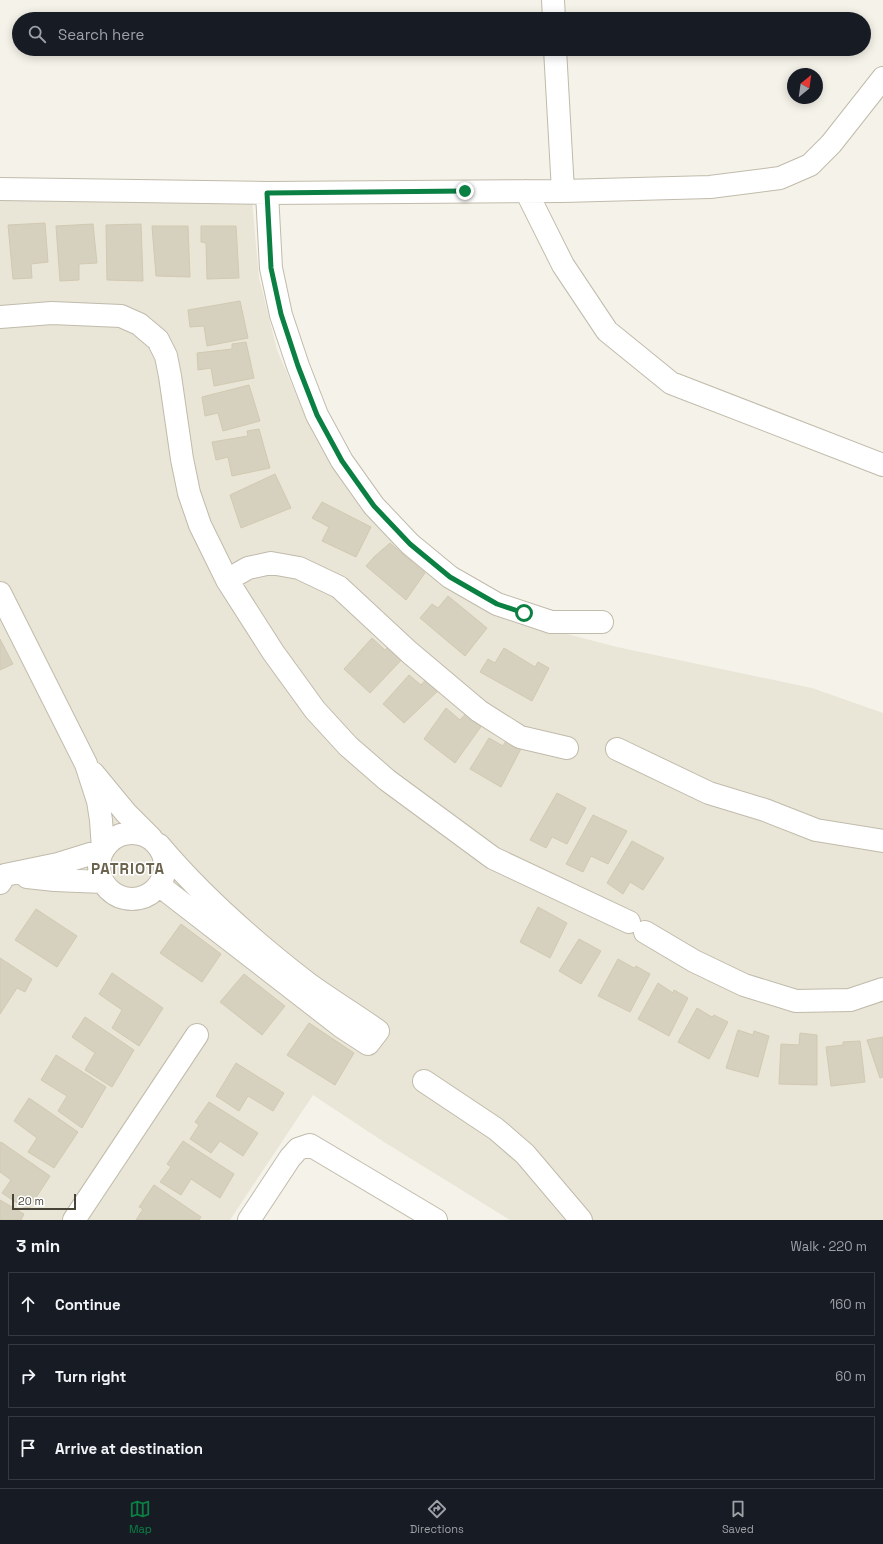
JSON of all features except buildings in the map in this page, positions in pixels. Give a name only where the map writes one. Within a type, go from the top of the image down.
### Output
[{"type":"street","points":[[553,0],[554,12]]},
{"type":"street","points":[[556,56],[563,191]]},
{"type":"street","points":[[0,190],[267,193],[563,191],[710,187],[780,178],[810,165],[831,144],[883,78]]},
{"type":"street","points":[[526,191],[563,265],[607,331],[671,383],[883,465]]},
{"type":"street","points":[[267,193],[271,268],[281,314],[298,366],[317,415],[342,461],[374,506],[410,544],[450,577],[497,604],[551,622],[602,622]]},
{"type":"street","points":[[0,317],[52,313],[122,316],[140,324],[158,340],[166,356],[182,459],[189,493],[200,526],[227,580],[273,652],[315,710],[353,751],[387,780],[493,858],[637,927],[694,962],[744,985],[796,1001],[850,1000],[883,989]]},
{"type":"street","points":[[227,580],[248,568],[271,563],[299,568],[339,587],[409,652],[479,711],[520,737],[567,748]]},
{"type":"street","points":[[0,593],[86,764],[98,802],[103,850]]},
{"type":"street","points":[[617,749],[709,793],[765,810],[816,830],[883,841]]},
{"type":"street","points":[[86,764],[126,813],[155,842],[178,869],[247,933],[373,1037],[329,1017],[160,886]]},
{"type":"street","points":[[130,833],[141,834],[155,842],[164,855],[166,865],[160,886],[152,894],[142,899],[130,900],[119,897],[110,892],[103,882],[99,872],[99,860],[103,850],[110,841],[119,835],[130,833]]},
{"type":"street","points":[[2,877],[58,864],[103,850]]},
{"type":"street","points":[[2,877],[103,882]]},
{"type":"street","points":[[74,1220],[197,1035]]},
{"type":"street","points":[[424,1081],[496,1129],[525,1154],[581,1220]]},
{"type":"street","points":[[249,1220],[290,1158],[298,1149],[310,1145],[436,1220]]},
{"type":"shaded area","points":[[0,197],[252,201],[259,278],[277,350],[308,422],[351,489],[403,550],[540,627],[617,647],[812,688],[883,713],[883,1220],[510,1220],[384,1142],[313,1095],[230,1220],[0,1220]]},
{"type":"district","name":"PATRIOTA","points":[[128,869]]},
{"type":"route","points":[[465,191],[267,193],[271,268],[281,314],[298,366],[317,415],[342,461],[374,506],[410,544],[450,577],[497,604],[524,613]]}]
